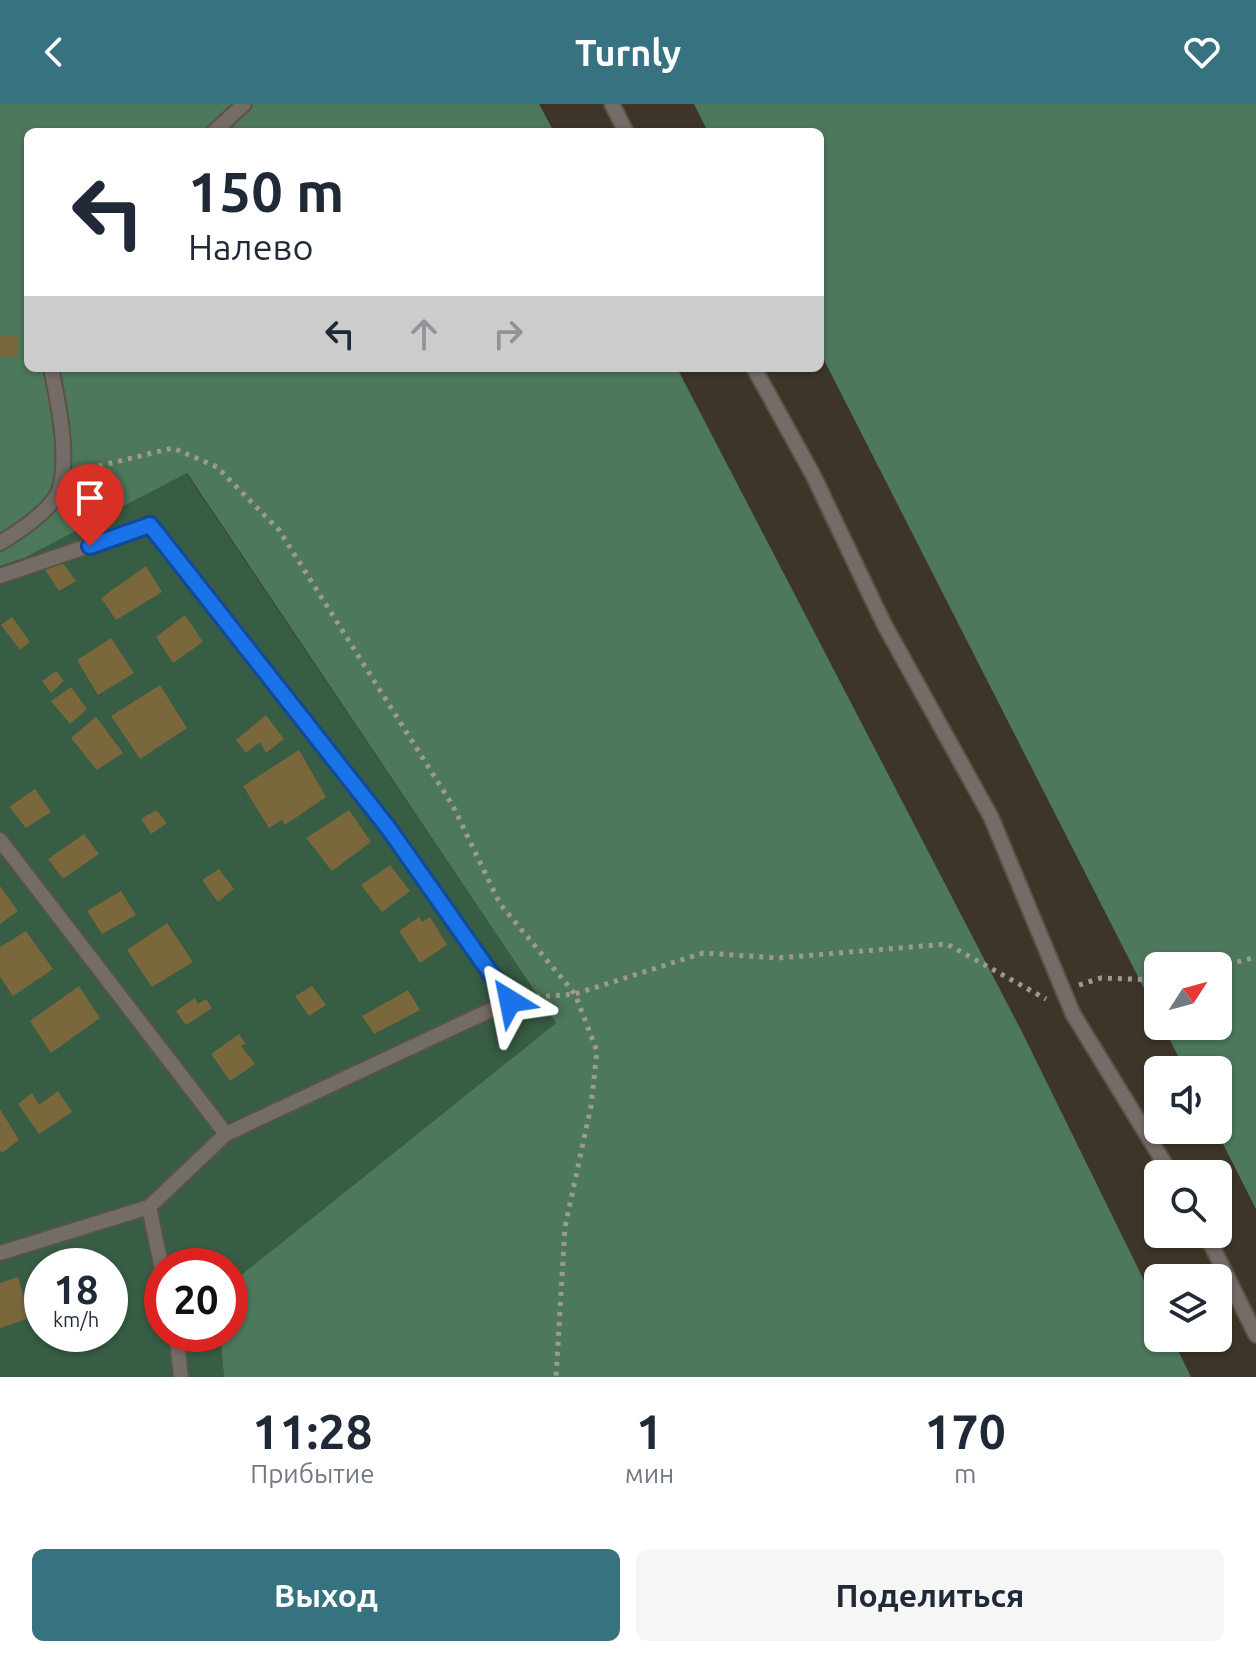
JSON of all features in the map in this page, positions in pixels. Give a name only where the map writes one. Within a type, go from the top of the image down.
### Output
[{"type":"lane","points":[[218,128],[244,104]]},
{"type":"lane","points":[[612,104],[624,128]]},
{"type":"lane","points":[[0,543],[29,526],[60,490],[62,420],[52,372]]},
{"type":"lane","points":[[756,372],[813,475],[884,624],[991,817],[1073,1014],[1162,1160]]},
{"type":"lane","points":[[0,576],[150,525],[389,829],[510,1001],[226,1134],[149,1207],[0,1253]]},
{"type":"lane","points":[[0,840],[226,1134]]},
{"type":"lane","points":[[149,1207],[158,1248]]},
{"type":"lane","points":[[1213,1248],[1256,1335]]},
{"type":"lane","points":[[178,1352],[181,1377]]},
{"type":"path","points":[[510,1001],[537,995],[575,994],[703,953],[778,958],[947,944],[1073,1014],[1075,990],[1081,981],[1101,978],[1144,980]]},
{"type":"path","points":[[1232,963],[1256,957]]},
{"type":"green space","points":[[0,104],[539,104],[552,128],[24,128],[24,372],[679,372],[1022,1032],[1144,1280],[1144,1352],[1179,1352],[1191,1377],[224,1377],[222,1352],[248,1352],[248,1270],[556,1023],[187,473],[24,558],[0,566]]},
{"type":"green space","points":[[694,104],[1256,104],[1256,1209],[1223,1144],[1232,1144],[1232,1056],[1178,1056],[1170,1040],[1232,1040],[1232,952],[1144,952],[1144,988],[824,360],[824,128],[706,128]]},
{"type":"green space","points":[[186,473],[556,1023],[248,1270],[248,1248],[144,1248],[144,1352],[222,1352],[224,1377],[0,1377],[0,566],[24,558]]},
{"type":"building","points":[[0,335],[19,337],[17,357],[0,356]]},
{"type":"building","points":[[58,557],[76,581],[59,591],[42,565]]},
{"type":"building","points":[[146,566],[162,592],[116,620],[101,598]]},
{"type":"building","points":[[185,615],[203,642],[173,663],[156,637]]},
{"type":"building","points":[[12,617],[30,642],[20,650],[1,625]]},
{"type":"building","points":[[111,638],[134,673],[98,695],[77,660]]},
{"type":"building","points":[[56,671],[64,681],[51,693],[42,681]]},
{"type":"building","points":[[160,685],[187,728],[140,759],[111,716]]},
{"type":"building","points":[[71,687],[87,709],[70,724],[51,701]]},
{"type":"building","points":[[266,715],[284,739],[266,753],[260,742],[246,753],[236,740]]},
{"type":"building","points":[[96,717],[123,753],[97,770],[71,738]]},
{"type":"building","points":[[299,750],[326,797],[285,825],[282,820],[269,828],[243,786]]},
{"type":"building","points":[[35,789],[51,812],[26,828],[9,807]]},
{"type":"building","points":[[156,810],[167,823],[151,834],[141,819]]},
{"type":"building","points":[[349,810],[371,842],[332,871],[306,838]]},
{"type":"building","points":[[84,834],[99,854],[63,879],[48,859]]},
{"type":"building","points":[[390,865],[410,891],[382,912],[361,885]]},
{"type":"building","points":[[219,869],[234,889],[218,902],[202,880]]},
{"type":"building","points":[[0,886],[18,911],[0,924]]},
{"type":"building","points":[[121,891],[136,915],[102,934],[87,911]]},
{"type":"building","points":[[419,917],[422,922],[430,917],[447,945],[420,963],[399,931]]},
{"type":"building","points":[[167,923],[193,962],[152,987],[127,950]]},
{"type":"building","points":[[26,931],[53,969],[13,996],[0,977],[0,947]]},
{"type":"building","points":[[79,986],[100,1018],[51,1053],[30,1021]]},
{"type":"building","points":[[312,986],[326,1005],[309,1016],[295,996]]},
{"type":"building","points":[[408,990],[420,1010],[374,1034],[362,1016]]},
{"type":"building","points":[[195,998],[198,1004],[206,999],[212,1008],[186,1025],[176,1011]]},
{"type":"building","points":[[239,1034],[246,1044],[241,1046],[255,1064],[230,1081],[211,1054]]},
{"type":"building","points":[[58,1091],[72,1112],[39,1134],[18,1104],[32,1093],[39,1105]]},
{"type":"building","points":[[0,1109],[19,1140],[2,1153],[0,1150]]},
{"type":"building","points":[[18,1277],[24,1298],[24,1320],[0,1328],[0,1283]]},
{"type":"route","points":[[90,546],[150,525],[389,829],[510,1001]]}]
